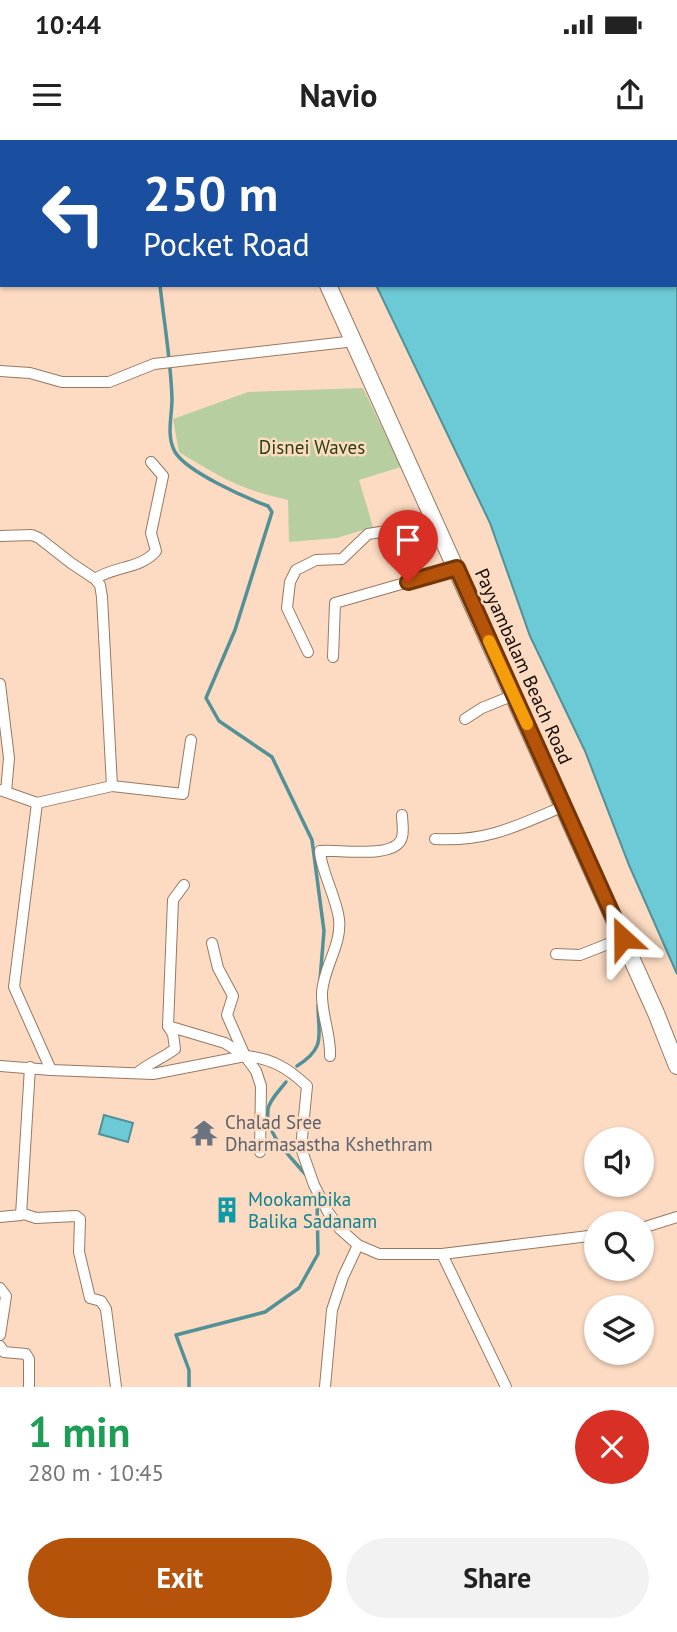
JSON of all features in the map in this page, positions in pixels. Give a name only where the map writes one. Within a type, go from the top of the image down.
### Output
[{"type":"main road","name":"Payyambalam Beach Road","points":[[329,287],[623,938],[677,1066]]},
{"type":"street","points":[[0,371],[30,373],[62,382],[109,382],[141,368],[170,363],[355,341]]},
{"type":"street","points":[[96,579],[104,573],[151,558],[156,551],[151,533],[163,476],[151,463]]},
{"type":"street","points":[[308,652],[287,608],[290,582],[296,570],[316,560],[342,559],[368,534],[436,523]]},
{"type":"street","points":[[0,536],[32,535],[39,538],[96,579],[103,597],[112,786]]},
{"type":"street","points":[[333,657],[335,603],[457,568]]},
{"type":"street","points":[[0,684],[9,758],[3,791],[37,803],[112,786],[183,794],[191,740]]},
{"type":"street","points":[[465,719],[482,708],[514,695]]},
{"type":"street","points":[[37,803],[14,987],[51,1070]]},
{"type":"street","points":[[436,839],[478,839],[564,806]]},
{"type":"street","points":[[330,1056],[331,1039],[322,996],[333,950],[339,938],[339,919],[320,851],[388,849],[398,844],[403,836],[402,815]]},
{"type":"street","points":[[137,1073],[150,1062],[175,1049],[173,1034],[168,1026],[173,900],[184,885]]},
{"type":"street","points":[[556,954],[580,955],[623,938]]},
{"type":"street","points":[[212,943],[218,968],[233,996],[227,1015],[261,1086],[260,1152]]},
{"type":"street","points":[[168,1026],[225,1043],[245,1056]]},
{"type":"street","points":[[0,1066],[153,1074],[245,1056],[260,1057],[290,1070],[307,1086],[301,1147],[314,1185],[328,1212],[340,1229],[358,1245],[379,1254],[442,1254],[584,1237]]},
{"type":"street","points":[[21,1213],[30,1068]]},
{"type":"street","points":[[0,1217],[17,1216],[21,1213],[36,1218],[76,1216],[80,1219],[79,1252],[90,1298],[104,1303],[109,1320],[116,1387]]},
{"type":"street","points":[[654,1224],[677,1217]]},
{"type":"street","points":[[325,1387],[332,1310],[358,1245]]},
{"type":"street","points":[[442,1254],[506,1387]]},
{"type":"street","points":[[0,1288],[6,1296],[0,1335]]},
{"type":"street","points":[[0,1346],[4,1352],[26,1354],[29,1359],[29,1387]]},
{"type":"green space","name":"Disnei Waves","points":[[363,388],[401,467],[359,480],[373,527],[337,538],[289,542],[288,500],[231,482],[179,452],[173,419],[248,392]]},
{"type":"water","points":[[377,287],[677,287],[677,974],[629,865],[585,751],[530,636],[490,523]]},
{"type":"water","points":[[104,1115],[133,1123],[128,1142],[99,1134]]},
{"type":"waterway","points":[[160,287],[169,356],[172,446],[191,468],[232,491],[268,506],[272,512],[235,630],[206,698],[219,721],[272,757],[312,840],[324,931],[320,980]]},
{"type":"waterway","points":[[297,1066],[307,1059],[317,1046],[318,1005]]},
{"type":"waterway","points":[[286,1082],[271,1102],[268,1118],[274,1136],[305,1174]]},
{"type":"waterway","points":[[189,1387],[189,1370],[176,1335],[265,1312],[299,1288],[318,1254],[317,1199]]},
{"type":"slow traffic","points":[[489,641],[527,724]]},
{"type":"place","name":"Chalad Sree Dharmasastha Kshethram","points":[[204,1133]]},
{"type":"place","name":"Mookambika Balika Sadanam","points":[[227,1210]]},
{"type":"route","points":[[408,582],[457,568],[623,938]]}]
